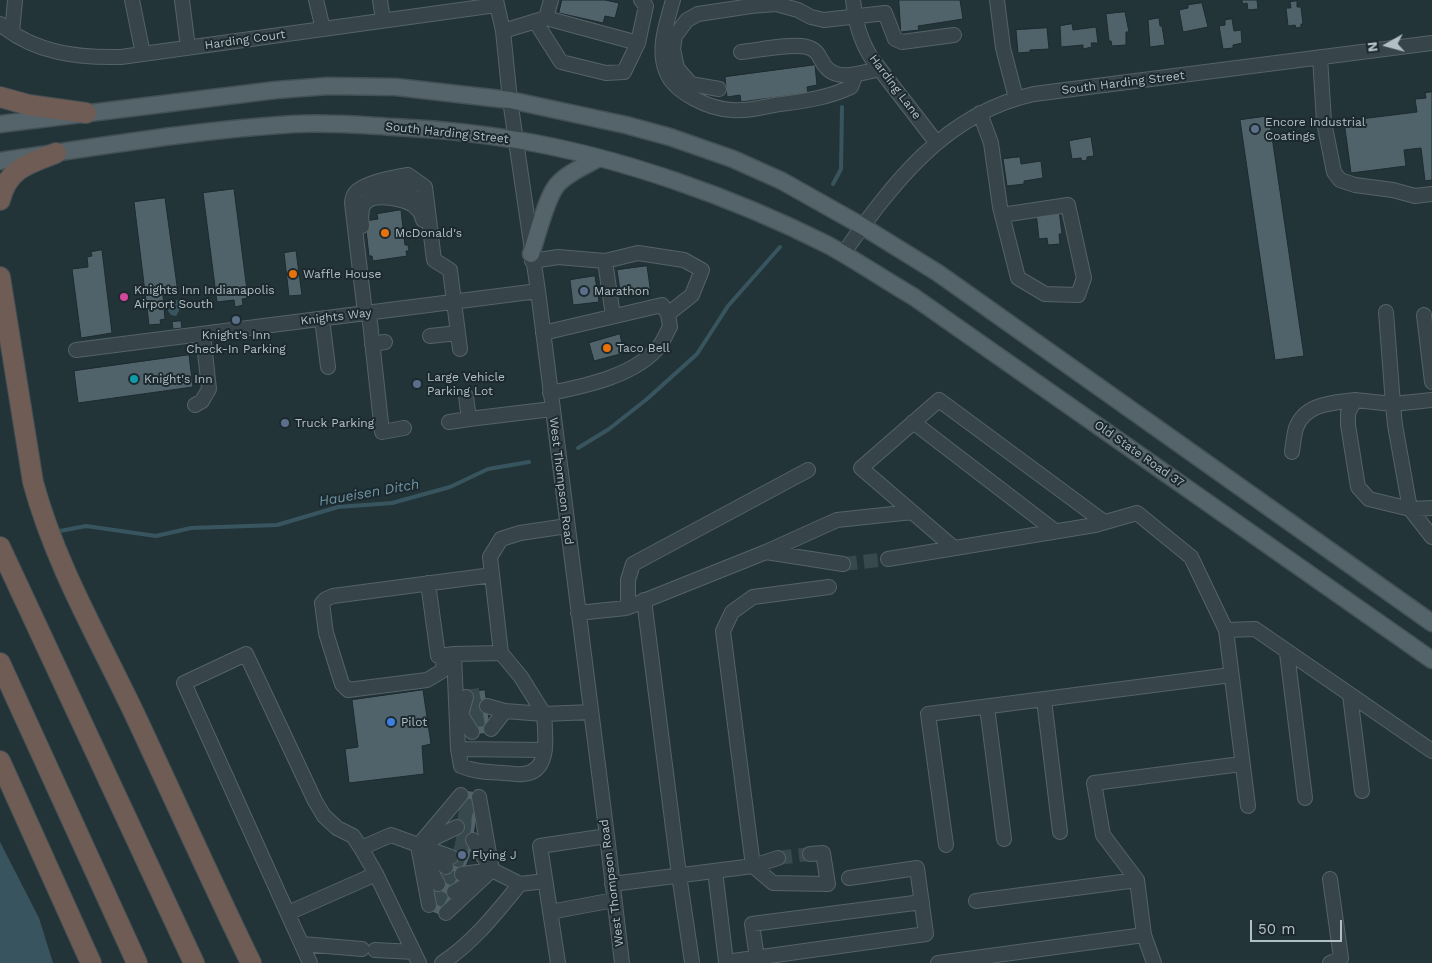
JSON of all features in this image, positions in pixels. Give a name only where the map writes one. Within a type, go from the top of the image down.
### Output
[{"type":"highway","points":[[0,97],[29,106],[86,113]]},
{"type":"highway","points":[[0,200],[7,180],[14,174],[27,164],[56,153]]},
{"type":"highway","points":[[0,277],[33,482],[41,512],[67,575],[251,963]]},
{"type":"highway","points":[[0,547],[194,963]]},
{"type":"highway","points":[[0,663],[137,963]]},
{"type":"highway","points":[[0,761],[91,963]]},
{"type":"highway","points":[[96,874],[130,963]]},
{"type":"main road","points":[[0,124],[276,90],[328,86],[396,87],[510,100],[626,125],[670,137],[733,159],[782,181],[862,226],[938,273],[1432,623]]},
{"type":"main road","name":"South Harding Street","points":[[0,161],[176,136],[295,124],[344,124],[416,128],[515,140],[599,158],[696,189],[767,216],[842,254]]},
{"type":"main road","points":[[532,258],[548,203],[556,186],[572,172],[599,158]]},
{"type":"main road","name":"Old State Road 37","points":[[842,254],[914,297],[960,328],[1432,660]]},
{"type":"street","points":[[12,32],[15,0]]},
{"type":"street","points":[[132,0],[143,54]]},
{"type":"street","points":[[182,0],[188,48]]},
{"type":"street","points":[[316,0],[322,29]]},
{"type":"street","points":[[380,0],[383,20]]},
{"type":"street","points":[[541,19],[551,0]]},
{"type":"street","points":[[541,19],[561,62],[606,73],[624,72],[638,43],[646,6],[641,0]]},
{"type":"street","points":[[673,0],[662,38],[666,71],[678,88],[689,97],[731,110],[748,109],[832,96],[851,87],[856,74]]},
{"type":"street","name":"Harding Lane","points":[[853,0],[859,36],[863,44],[936,142]]},
{"type":"street","points":[[997,0],[1004,48],[1016,98]]},
{"type":"street","name":"Harding Court","points":[[0,24],[27,41],[62,54],[90,58],[121,57],[496,2]]},
{"type":"street","name":"West Thompson Road","points":[[496,2],[503,31],[515,140],[538,291],[622,963]]},
{"type":"street","points":[[719,89],[691,84],[677,68],[673,49],[675,36],[687,20],[698,14],[710,11],[776,4],[824,20],[885,13],[895,39],[902,42],[954,35]]},
{"type":"street","points":[[503,31],[541,19],[638,43]]},
{"type":"street","name":"South Harding Street","points":[[842,254],[862,226],[913,164],[936,142],[954,128],[980,113],[1016,98],[1034,94],[1432,43]]},
{"type":"street","points":[[741,52],[797,46],[808,47],[817,52],[825,67],[836,74],[846,76],[880,69]]},
{"type":"street","points":[[1320,57],[1324,122],[1334,172],[1340,180],[1355,185],[1393,190],[1415,196],[1432,194]]},
{"type":"street","points":[[980,113],[991,143],[1002,215],[1018,278],[1045,294],[1078,294],[1084,278],[1068,205],[1002,215]]},
{"type":"street","points":[[404,428],[382,432],[379,343],[367,313],[362,288],[352,203],[354,195],[359,189],[391,178],[408,175],[424,187],[434,260]]},
{"type":"street","points":[[362,288],[367,264],[361,212],[365,202],[391,188],[401,187],[407,190],[415,200],[422,217],[434,260],[450,270],[460,349]]},
{"type":"street","points":[[532,258],[558,257],[606,261],[638,253],[684,260],[702,270],[692,295],[668,314]]},
{"type":"street","points":[[606,261],[613,316]]},
{"type":"street","name":"Knights Way","points":[[76,350],[538,291]]},
{"type":"street","points":[[543,332],[662,305],[668,314],[670,327],[660,344],[640,362],[615,376],[582,387],[550,393]]},
{"type":"street","points":[[1386,312],[1395,425],[1410,509],[1432,537]]},
{"type":"street","points":[[1424,315],[1432,382]]},
{"type":"street","points":[[322,319],[328,367]]},
{"type":"street","points":[[430,336],[458,333]]},
{"type":"street","points":[[195,405],[202,401],[209,389],[203,334]]},
{"type":"street","points":[[466,396],[469,419]]},
{"type":"street","points":[[954,548],[861,468],[939,400],[1104,522]]},
{"type":"street","points":[[1354,400],[1348,413],[1348,425],[1358,487],[1369,499],[1410,509],[1432,508]]},
{"type":"street","points":[[1292,452],[1296,426],[1310,409],[1328,403],[1354,400],[1393,404],[1432,400]]},
{"type":"street","points":[[450,422],[552,409]]},
{"type":"street","points":[[913,422],[1055,532]]},
{"type":"street","points":[[628,607],[628,580],[632,564],[808,470]]},
{"type":"street","points":[[578,613],[628,607],[766,552],[837,520],[912,512]]},
{"type":"street","points":[[888,558],[1055,532],[1137,513],[1191,557],[1226,630],[1241,764],[1248,806]]},
{"type":"street","points":[[450,654],[466,715],[458,749],[461,766],[472,771],[524,774],[533,771],[541,764],[545,750],[544,714],[521,677],[501,653],[490,557],[501,539],[520,533],[567,526]]},
{"type":"street","points":[[766,552],[843,564]]},
{"type":"street","points":[[450,654],[442,672],[427,680],[348,690],[342,684],[326,633],[322,602],[326,598],[492,574]]},
{"type":"street","points":[[428,583],[438,656],[501,653]]},
{"type":"street","points":[[810,854],[823,853],[828,884],[773,883],[753,866],[723,631],[732,612],[753,597],[829,587]]},
{"type":"street","points":[[644,600],[692,962]]},
{"type":"street","points":[[1226,630],[1255,629],[1287,653],[1432,751]]},
{"type":"street","points":[[1287,653],[1305,798]]},
{"type":"street","points":[[310,963],[184,683],[246,654],[315,801],[324,816],[337,828],[353,836],[361,848],[376,874],[416,958]]},
{"type":"street","points":[[946,844],[928,714],[1231,675]]},
{"type":"street","points":[[1350,695],[1362,791]]},
{"type":"street","points":[[1044,700],[1060,832]]},
{"type":"street","points":[[987,707],[1004,838]]},
{"type":"street","points":[[505,711],[488,712],[505,711],[544,714],[590,712]]},
{"type":"street","points":[[458,749],[545,750]]},
{"type":"street","points":[[1154,963],[1144,935],[1137,880],[1102,835],[1094,783],[1241,764]]},
{"type":"street","points":[[361,848],[391,835],[418,846],[449,851]]},
{"type":"street","points":[[558,963],[540,846],[607,836]]},
{"type":"street","points":[[418,846],[449,851]]},
{"type":"street","points":[[418,846],[449,851]]},
{"type":"street","points":[[418,846],[449,851]]},
{"type":"street","points":[[418,846],[449,851]]},
{"type":"street","points":[[466,856],[520,884],[545,881]]},
{"type":"street","points":[[466,856],[492,870]]},
{"type":"street","points":[[466,856],[492,870]]},
{"type":"street","points":[[466,856],[492,870]]},
{"type":"street","points":[[466,856],[492,870]]},
{"type":"street","points":[[466,856],[492,870]]},
{"type":"street","points":[[612,884],[753,866],[778,858]]},
{"type":"street","points":[[715,871],[726,962],[926,934],[917,868],[849,878]]},
{"type":"street","points":[[288,914],[376,874]]},
{"type":"street","points":[[1330,879],[1341,958],[1330,963]]},
{"type":"street","points":[[976,901],[1137,880]]},
{"type":"street","points":[[442,963],[459,952],[475,937],[520,884]]},
{"type":"street","points":[[550,912],[614,900]]},
{"type":"street","points":[[757,958],[752,924],[922,902]]},
{"type":"street","points":[[938,963],[1144,935]]},
{"type":"street","points":[[302,944],[369,949],[416,958]]},
{"type":"water","points":[[182,299],[185,301],[185,306],[180,309],[176,316],[171,315],[168,311],[171,304]]},
{"type":"water","points":[[0,842],[39,918],[53,963],[0,963]]},
{"type":"building","points":[[562,0],[605,0],[619,3],[615,18],[605,16],[603,23],[559,13]]},
{"type":"building","points":[[899,0],[960,0],[963,19],[918,26],[919,30],[901,32]]},
{"type":"building","points":[[1242,0],[1257,0],[1258,9],[1248,10],[1247,3],[1243,4]]},
{"type":"building","points":[[1297,1],[1297,7],[1301,7],[1303,24],[1301,24],[1301,27],[1296,28],[1295,25],[1288,26],[1286,8],[1291,8],[1290,2]]},
{"type":"building","points":[[1202,3],[1208,27],[1183,32],[1179,10],[1188,8],[1188,5]]},
{"type":"building","points":[[1125,12],[1129,32],[1126,32],[1126,45],[1112,46],[1111,41],[1109,41],[1106,14]]},
{"type":"building","points":[[1159,18],[1165,45],[1150,47],[1148,20]]},
{"type":"building","points":[[1232,19],[1234,31],[1241,30],[1242,43],[1233,45],[1233,48],[1223,49],[1219,26],[1225,25],[1225,20]]},
{"type":"building","points":[[1072,24],[1073,30],[1096,27],[1098,43],[1091,43],[1092,47],[1083,49],[1083,45],[1061,47],[1060,26]]},
{"type":"building","points":[[1047,28],[1049,49],[1018,53],[1016,30]]},
{"type":"building","points":[[815,65],[817,85],[807,87],[808,93],[741,102],[740,95],[727,97],[725,77]]},
{"type":"building","points":[[1432,92],[1432,180],[1425,181],[1421,148],[1404,150],[1406,166],[1351,173],[1344,121],[1417,112],[1415,99],[1426,98],[1425,93]]},
{"type":"building","points":[[1269,116],[1304,356],[1275,360],[1240,120]]},
{"type":"building","points":[[1091,137],[1094,156],[1087,157],[1087,160],[1082,161],[1081,158],[1072,159],[1069,141]]},
{"type":"building","points":[[1020,157],[1021,164],[1041,161],[1043,178],[1024,181],[1024,184],[1007,186],[1003,159]]},
{"type":"building","points":[[234,189],[248,298],[242,299],[243,305],[235,307],[234,300],[217,302],[203,193]]},
{"type":"building","points":[[165,198],[178,293],[163,296],[165,319],[160,320],[161,324],[149,325],[134,202]]},
{"type":"building","name":"McDonald's","points":[[401,210],[405,245],[408,245],[409,251],[406,251],[407,256],[373,261],[372,256],[369,256],[365,221],[378,219],[377,214]]},
{"type":"building","points":[[1059,210],[1062,234],[1059,234],[1060,244],[1048,245],[1047,238],[1039,239],[1036,212]]},
{"type":"building","points":[[102,250],[112,333],[81,338],[72,269],[88,267],[87,257],[92,256],[91,252]]},
{"type":"building","name":"Waffle House","points":[[296,251],[302,295],[289,296],[284,253]]},
{"type":"building","points":[[647,266],[651,294],[621,298],[617,270]]},
{"type":"building","name":"Marathon","points":[[595,276],[599,302],[573,305],[570,280]]},
{"type":"building","points":[[181,321],[182,328],[173,329],[172,322]]},
{"type":"building","name":"Taco Bell","points":[[620,334],[624,353],[594,361],[589,343]]},
{"type":"building","name":"Knight's Inn","points":[[189,355],[193,387],[78,403],[74,371]]},
{"type":"building","name":"Pilot","points":[[423,690],[431,744],[422,746],[424,774],[349,783],[345,749],[358,747],[352,700]]},
{"type":"building","points":[[485,690],[491,733],[472,735],[466,692]]},
{"type":"building","name":"Flying J","points":[[462,790],[480,792],[475,829],[470,857],[444,917],[427,910],[454,853]]},
{"type":"waterway","name":"Haueisen Ditch","points":[[833,184],[841,169],[842,107]]},
{"type":"waterway","name":"Haueisen Ditch","points":[[578,448],[609,429],[647,399],[697,354],[728,306],[780,247]]},
{"type":"waterway","name":"Haueisen Ditch","points":[[60,531],[86,526],[156,536],[191,528],[277,525],[338,507],[392,503],[450,487],[488,469],[529,462]]},
{"type":"tunnel","points":[[843,564],[888,559]]},
{"type":"tunnel","points":[[466,697],[485,694]]},
{"type":"tunnel","points":[[468,708],[487,706]]},
{"type":"tunnel","points":[[470,721],[489,718]]},
{"type":"tunnel","points":[[460,805],[478,807]]},
{"type":"tunnel","points":[[458,815],[476,818]]},
{"type":"tunnel","points":[[457,827],[475,829]]},
{"type":"tunnel","points":[[456,837],[473,840]]},
{"type":"tunnel","points":[[454,847],[471,852]]},
{"type":"tunnel","points":[[778,858],[810,854]]},
{"type":"tunnel","points":[[451,857],[467,863]]},
{"type":"tunnel","points":[[443,874],[459,881]]},
{"type":"tunnel","points":[[433,895],[450,903]]},
{"type":"place","name":"Encore Industrial Coatings","points":[[1255,129]]},
{"type":"place","name":"McDonald's","points":[[385,233]]},
{"type":"place","name":"Waffle House","points":[[293,274]]},
{"type":"place","name":"Marathon","points":[[584,291]]},
{"type":"place","name":"Knights Inn Indianapolis Airport South","points":[[124,297]]},
{"type":"place","name":"Knight's Inn Check-In Parking","points":[[236,320]]},
{"type":"place","name":"Taco Bell","points":[[607,348]]},
{"type":"place","name":"Knight's Inn","points":[[134,379]]},
{"type":"place","name":"Large Vehicle Parking Lot","points":[[417,384]]},
{"type":"place","name":"Truck Parking","points":[[285,423]]},
{"type":"place","name":"Pilot","points":[[391,722]]},
{"type":"place","name":"Flying J","points":[[462,855]]}]
